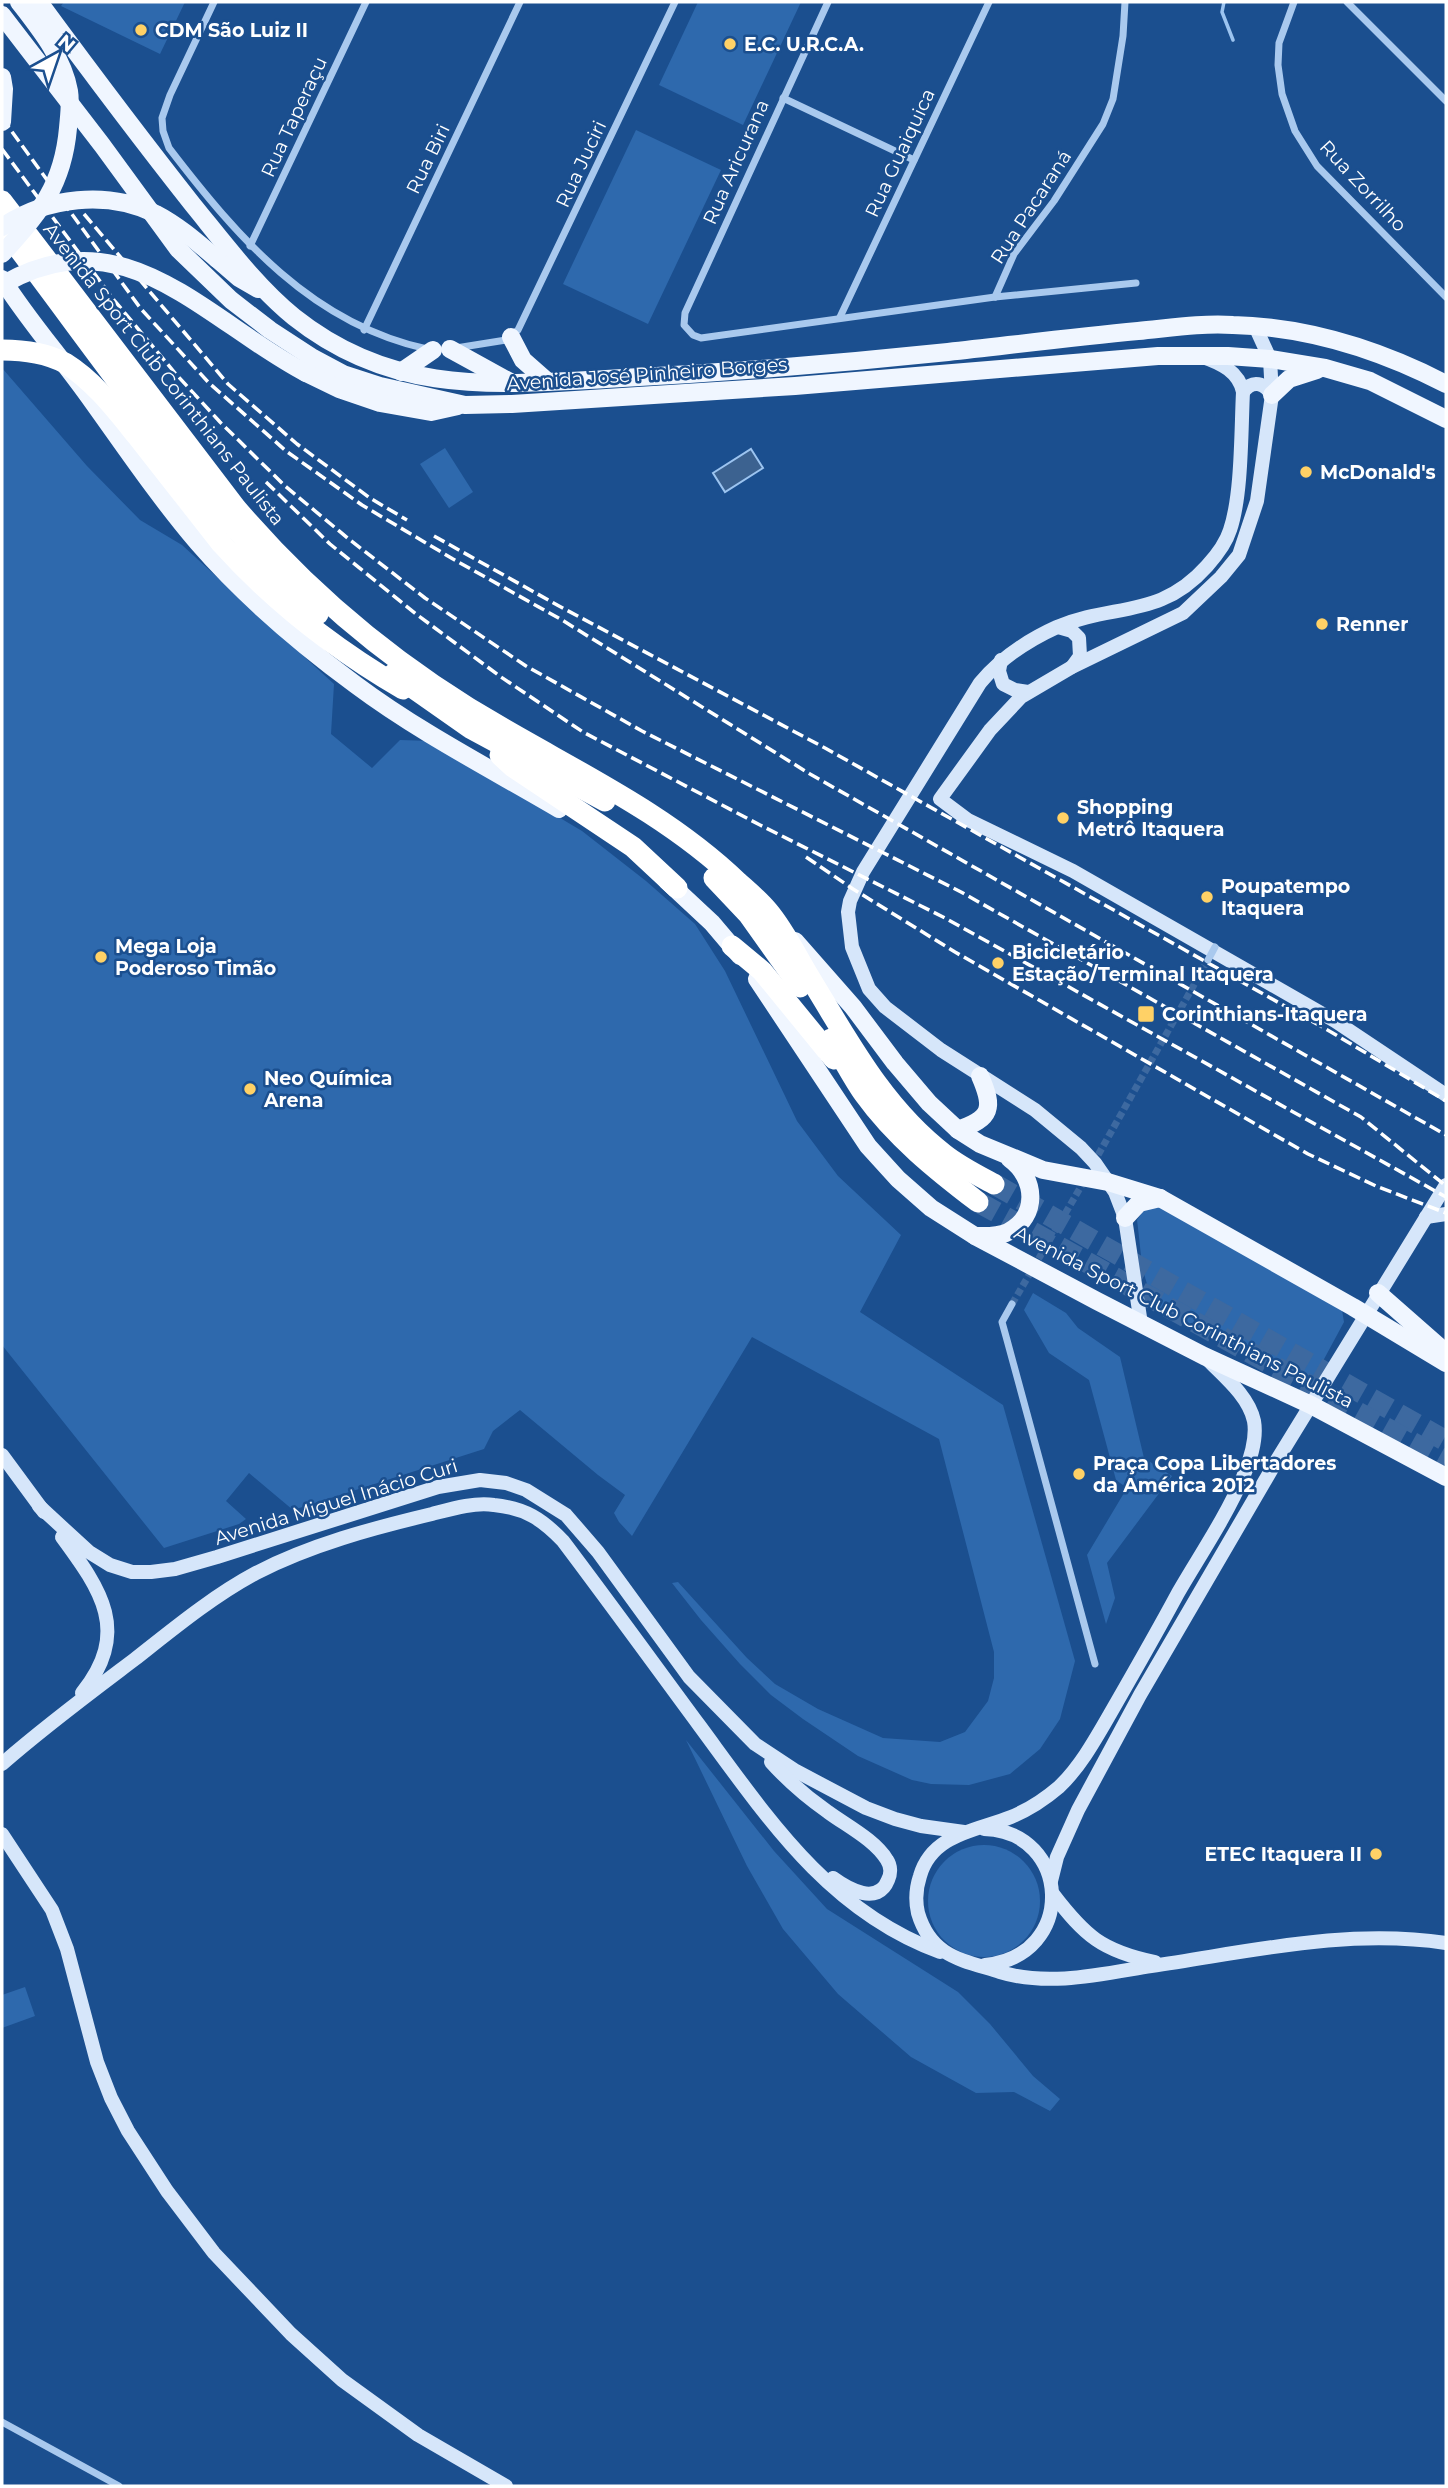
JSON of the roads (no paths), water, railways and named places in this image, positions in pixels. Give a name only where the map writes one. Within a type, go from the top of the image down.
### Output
[{"type":"highway","name":"Avenida Sport Club Corinthians Paulista","points":[[2,201],[236,508],[269,546],[332,608],[443,692],[659,818],[725,869],[769,912],[887,1099],[925,1139],[946,1156],[994,1184]]},
{"type":"highway","name":"Avenida Sport Club Corinthians Paulista","points":[[2,226],[133,402],[212,503],[265,563],[323,619],[430,702],[470,728],[656,831],[704,869],[733,897],[764,936],[803,992],[862,1091],[905,1142],[978,1202]]},
{"type":"highway","points":[[2,350],[50,357],[64,363],[88,381],[116,411],[242,567],[331,643],[402,689],[430,702]]},
{"type":"highway","points":[[470,728],[513,766],[633,847],[677,888]]},
{"type":"highway","points":[[732,946],[762,971],[862,1091]]},
{"type":"main road","points":[[2,254],[47,200],[67,148],[70,112],[69,90],[56,57],[48,41],[19,2]]},
{"type":"main road","name":"Avenida José Pinheiro Borges","points":[[39,2],[165,170],[268,292],[295,318],[324,337],[377,364],[401,372],[441,380],[488,384],[694,374],[944,352],[1193,325],[1255,326],[1310,334],[1392,358],[1446,384]]},
{"type":"main road","name":"Avenida José Pinheiro Borges","points":[[2,15],[178,249],[231,300],[281,337],[343,374],[380,386],[465,405],[512,404],[795,386],[1194,355],[1270,359],[1325,368],[1370,381],[1446,419]]},
{"type":"main road","points":[[2,77],[2,122]]},
{"type":"main road","points":[[2,226],[29,211],[61,201],[88,200],[136,206],[155,214],[192,238],[253,288],[268,292]]},
{"type":"main road","points":[[2,285],[37,267],[61,263],[89,260],[134,268],[199,303],[306,373],[339,389],[380,403],[431,411],[465,405]]},
{"type":"main road","name":"Avenida Sport Club Corinthians Paulista","points":[[2,279],[44,341],[197,542],[232,579],[295,637],[387,707],[571,816],[677,888],[732,946],[773,1002],[868,1146],[898,1179],[931,1208],[975,1236],[1141,1324],[1311,1405],[1446,1477]]},
{"type":"main road","points":[[1170,355],[1172,339],[1177,332],[1193,325]]},
{"type":"main road","points":[[511,337],[523,360],[548,382]]},
{"type":"main road","points":[[401,372],[441,350],[512,383]]},
{"type":"main road","points":[[1272,395],[1294,377],[1325,368]]},
{"type":"main road","name":"Avenida Sport Club Corinthians Paulista","points":[[769,912],[853,1007],[912,1084],[958,1130],[1005,1156],[1043,1170],[1108,1182],[1160,1198],[1446,1363]]},
{"type":"main road","points":[[958,1130],[982,1120],[987,1113],[988,1094],[980,1076]]},
{"type":"main road","points":[[975,1236],[997,1236],[1007,1232],[1022,1221],[1029,1210],[1031,1200],[1027,1181],[1016,1163],[1005,1156]]},
{"type":"main road","points":[[1125,1218],[1139,1203],[1160,1198]]},
{"type":"main road","points":[[1378,1293],[1446,1353]]},
{"type":"street","points":[[214,2],[170,95],[162,118],[163,131],[169,148],[250,246],[332,312],[363,330],[396,342],[441,350],[494,343],[511,337]]},
{"type":"street","name":"Rua Taperaçu","points":[[250,246],[366,2]]},
{"type":"street","name":"Rua Biri","points":[[363,330],[520,2]]},
{"type":"street","name":"Rua Juciri","points":[[511,337],[523,323],[675,2]]},
{"type":"street","name":"Rua Aricurana","points":[[828,2],[685,313],[684,325],[693,335],[701,338],[839,317]]},
{"type":"street","name":"Rua Guaiquica","points":[[839,317],[989,2]]},
{"type":"street","name":"Rua Pacaraná","points":[[995,297],[1014,254],[1054,201],[1102,124],[1113,99],[1123,36],[1125,2]]},
{"type":"street","name":"Rua Zorrilho","points":[[1294,2],[1279,43],[1278,65],[1282,94],[1295,131],[1317,166],[1446,297]]},
{"type":"street","points":[[1347,2],[1446,102]]},
{"type":"street","points":[[782,98],[914,160]]},
{"type":"street","points":[[839,317],[995,297],[1136,283]]},
{"type":"street","points":[[1255,326],[1270,359],[1272,395],[1257,501],[1239,555],[1221,577],[1183,613],[1072,667],[1028,692],[990,730],[940,799],[968,820],[1073,871],[1335,1021],[1446,1096]]},
{"type":"street","points":[[1141,1324],[1125,1218],[1108,1182],[1081,1148],[1035,1110],[980,1076],[898,1019],[869,989],[852,947],[848,912],[850,901],[870,860],[980,683],[1001,660],[1025,643],[1058,627],[1086,618],[1157,603],[1196,579],[1212,561],[1230,530],[1235,506],[1243,392],[1241,383],[1231,372],[1214,361],[1194,355]]},
{"type":"street","points":[[1243,392],[1251,384],[1258,383],[1265,386],[1272,395]]},
{"type":"street","points":[[1058,627],[1072,631],[1079,638],[1080,656],[1072,667]]},
{"type":"street","points":[[1001,660],[999,671],[1003,684],[1028,692]]},
{"type":"street","points":[[1208,960],[1215,947]]},
{"type":"street","points":[[980,1965],[1003,1963],[1023,1954],[1040,1938],[1050,1918],[1057,1857],[1078,1810],[1140,1695],[1365,1314],[1446,1185]]},
{"type":"street","points":[[1426,1217],[1446,1214]]},
{"type":"street","points":[[1012,1304],[1002,1322],[1095,1664]]},
{"type":"street","points":[[947,1954],[932,1941],[916,1906],[916,1887],[922,1868],[932,1852],[946,1840],[1014,1816],[1039,1803],[1077,1766],[1154,1637],[1244,1476],[1254,1439],[1254,1421],[1241,1397],[1204,1356]]},
{"type":"street","points":[[2,1455],[92,1578],[101,1595],[107,1618],[107,1643],[100,1668],[68,1710]]},
{"type":"street","name":"Avenida Miguel Inácio Curi","points":[[39,1506],[89,1552],[110,1565],[132,1572],[151,1573],[217,1557],[438,1487],[480,1480],[506,1483],[527,1490],[566,1515],[598,1552],[689,1677],[755,1744],[796,1771],[866,1808],[921,1826],[970,1830]]},
{"type":"street","name":"Avenida Miguel Inácio Curi","points":[[2,1773],[6,1760],[68,1710],[197,1612],[256,1574],[312,1549],[406,1520],[450,1509],[492,1504],[527,1513],[544,1522],[563,1541],[790,1845],[831,1886],[881,1925],[908,1940],[963,1962],[1014,1976],[1051,1979],[1166,1964],[1270,1946],[1348,1938],[1414,1938],[1446,1943]]},
{"type":"street","points":[[755,1744],[799,1789],[879,1850],[890,1869],[890,1878],[879,1892],[859,1893],[840,1884],[790,1845]]},
{"type":"street","points":[[970,1830],[995,1829],[1030,1846],[1043,1862],[1052,1888]]},
{"type":"street","points":[[2,1835],[52,1910],[111,2098],[128,2131],[167,2191],[214,2253],[291,2334],[342,2380],[418,2435],[506,2486]]},
{"type":"street","points":[[2,1855],[35,1883]]},
{"type":"street","name":"Avenida Miguel Inácio Curi","points":[[1052,1888],[1087,1935],[1124,1955],[1166,1964]]},
{"type":"street","points":[[2,2422],[118,2486]]},
{"type":"waterway","points":[[1224,2],[1222,12],[1233,40]]},
{"type":"tunnel","points":[[1093,1164],[1208,960]]},
{"type":"tunnel","points":[[1012,1304],[1086,1178]]},
{"type":"tunnel","points":[[994,1184],[1446,1441]]},
{"type":"tunnel","points":[[978,1202],[1446,1461]]},
{"type":"railway","points":[[2,118],[141,309],[209,383],[286,451],[362,505],[562,620],[810,774],[1446,1135]]},
{"type":"railway","points":[[2,149],[114,300],[220,422],[285,486],[425,598],[526,666],[642,731],[961,892],[1361,1117],[1446,1186]]},
{"type":"railway","points":[[84,214],[228,384],[297,444],[370,498],[407,520]]},
{"type":"railway","points":[[266,482],[330,544],[416,614],[501,677],[583,732],[945,918],[1446,1197]]},
{"type":"railway","points":[[434,536],[825,748],[1331,1032],[1446,1101]]},
{"type":"railway","points":[[806,857],[955,952],[1308,1154],[1376,1186],[1446,1213]]},
{"type":"place","name":"CDM São Luiz II","points":[[141,30]]},
{"type":"place","name":"E.C. U.R.C.A.","points":[[730,44]]},
{"type":"place","name":"McDonald's","points":[[1306,472]]},
{"type":"place","name":"Renner","points":[[1322,624]]},
{"type":"place","name":"Shopping Metrô Itaquera","points":[[1063,818]]},
{"type":"place","name":"Poupatempo Itaquera","points":[[1207,897]]},
{"type":"place","name":"Mega Loja Poderoso Timão","points":[[101,957]]},
{"type":"place","name":"Bicicletário Estação/Terminal Itaquera","points":[[998,963]]},
{"type":"place","name":"Corinthians-Itaquera","points":[[1146,1014]]},
{"type":"place","name":"Neo Química Arena","points":[[250,1089]]},
{"type":"place","name":"Praça Copa Libertadores da América 2012","points":[[1079,1474]]},
{"type":"place","name":"ETEC Itaquera II","points":[[1376,1854]]}]
